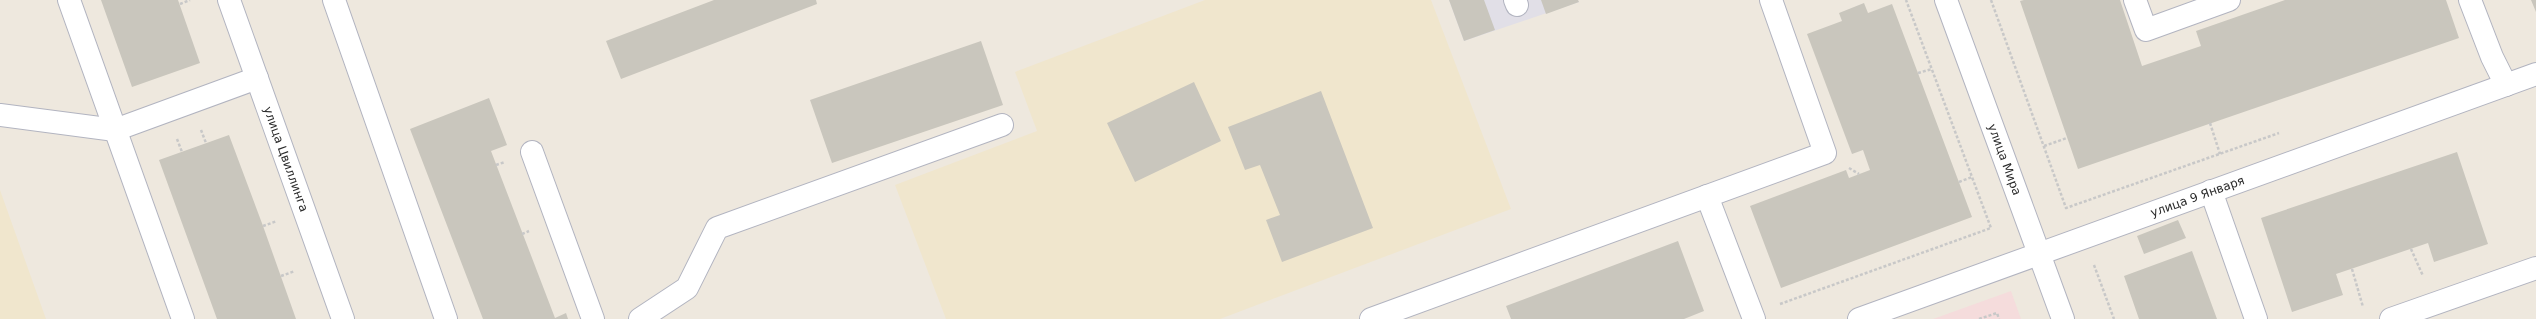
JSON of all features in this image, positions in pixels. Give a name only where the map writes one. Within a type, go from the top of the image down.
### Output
[{"type":"street","points":[[69,0],[183,319]]},
{"type":"street","name":"улица Цвиллинга","points":[[229,0],[343,319]]},
{"type":"street","points":[[334,0],[446,319]]},
{"type":"street","points":[[1371,319],[1825,153],[1771,0]]},
{"type":"street","name":"улица Мира","points":[[1946,0],[2064,319]]},
{"type":"street","points":[[2135,0],[2146,30],[2228,0]]},
{"type":"street","points":[[2470,0],[2492,57],[2506,85]]},
{"type":"street","name":"улица 9 Января","points":[[1859,319],[2536,74]]},
{"type":"street","points":[[0,115],[115,130],[257,78]]},
{"type":"street","points":[[640,319],[687,288],[717,228],[1002,125]]},
{"type":"street","points":[[532,152],[593,319]]},
{"type":"street","points":[[2211,191],[2256,319]]},
{"type":"street","points":[[1707,196],[1753,317]]},
{"type":"street","points":[[2391,319],[2536,268]]},
{"type":"path","points":[[180,4],[190,0]]},
{"type":"path","points":[[1753,317],[1991,228],[1906,0]]},
{"type":"path","points":[[1991,0],[2066,208],[2286,130]]},
{"type":"path","points":[[1918,73],[1932,69]]},
{"type":"path","points":[[2210,123],[2220,154]]},
{"type":"path","points":[[2044,146],[2067,138]]},
{"type":"path","points":[[1959,182],[1972,177]]},
{"type":"path","points":[[263,226],[282,220]]},
{"type":"path","points":[[2352,269],[2365,312]]},
{"type":"path","points":[[281,276],[300,270]]},
{"type":"path","points":[[1980,319],[1997,313],[2000,319]]},
{"type":"shaded area","points":[[1205,0],[1431,0],[1511,209],[1220,319],[946,319],[895,185],[1037,131],[1015,72]]},
{"type":"shaded area","points":[[1449,0],[1578,0],[1579,2],[1464,41]]},
{"type":"shaded area","points":[[0,190],[46,319],[0,319]]},
{"type":"shaded area","points":[[2011,291],[2021,319],[1933,319]]},
{"type":"building","points":[[101,0],[178,0],[200,63],[132,87]]},
{"type":"building","points":[[714,0],[816,0],[817,4],[621,79],[606,41]]},
{"type":"building","points":[[1449,0],[1484,0],[1495,30],[1464,41]]},
{"type":"building","points":[[1541,0],[1578,0],[1579,2],[1546,14]]},
{"type":"building","points":[[2120,0],[2142,66],[2201,46],[2196,31],[2285,0],[2446,0],[2459,38],[2078,169],[2020,1]]},
{"type":"building","points":[[2531,0],[2536,0],[2536,12]]},
{"type":"building","points":[[1864,3],[1868,13],[1892,4],[1972,217],[1781,288],[1750,206],[1846,170],[1849,178],[1870,170],[1863,150],[1852,154],[1807,34],[1842,21],[1839,13]]},
{"type":"building","points":[[981,41],[1003,105],[832,163],[810,100]]},
{"type":"building","points":[[1194,82],[1221,141],[1135,182],[1107,123]]},
{"type":"building","points":[[1321,91],[1373,228],[1282,262],[1266,220],[1280,215],[1260,165],[1245,170],[1228,127]]},
{"type":"building","points":[[489,98],[507,145],[491,151],[555,318],[566,313],[568,319],[483,319],[410,129]]},
{"type":"building","points":[[229,135],[296,319],[217,319],[159,160]]},
{"type":"building","points":[[2457,152],[2488,244],[2434,262],[2428,243],[2336,274],[2343,295],[2292,312],[2261,218]]},
{"type":"building","points":[[2178,220],[2186,238],[2144,254],[2137,236]]},
{"type":"building","points":[[1678,241],[1704,311],[1684,319],[1511,319],[1506,306]]},
{"type":"building","points":[[2192,251],[2217,319],[2139,319],[2124,276]]}]
